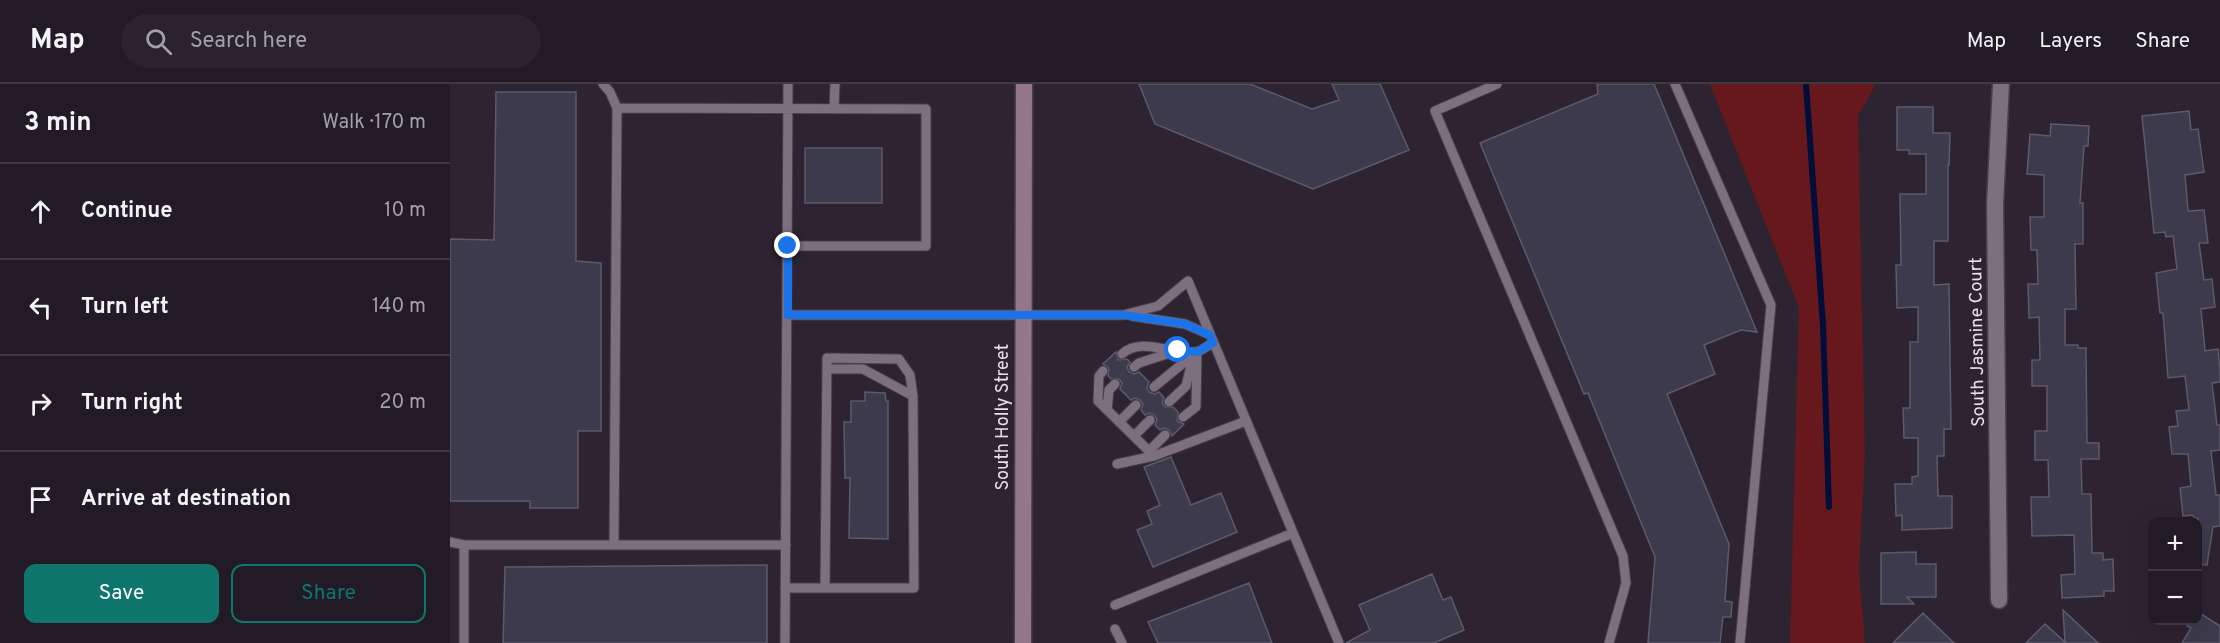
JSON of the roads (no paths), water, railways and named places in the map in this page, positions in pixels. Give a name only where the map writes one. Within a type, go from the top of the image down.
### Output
[{"type":"main road","name":"South Holly Street","points":[[1023,643],[1024,84]]},
{"type":"street","name":"South Jasmine Court","points":[[1999,600],[1995,204],[2001,84]]},
{"type":"lane","points":[[603,84],[610,92],[617,108],[614,544]]},
{"type":"lane","points":[[785,643],[788,84]]},
{"type":"lane","points":[[834,109],[835,84]]},
{"type":"lane","points":[[1497,84],[1436,111],[1623,556],[1626,583],[1609,643]]},
{"type":"lane","points":[[1675,84],[1771,305],[1740,643]]},
{"type":"lane","points":[[617,108],[926,109],[926,246],[788,246]]},
{"type":"lane","points":[[1123,315],[1158,306],[1188,282],[1339,643]]},
{"type":"lane","points":[[788,315],[1123,315],[1185,324],[1212,339]]},
{"type":"lane","points":[[1154,387],[1212,339]]},
{"type":"lane","points":[[1122,354],[1139,346],[1195,353]]},
{"type":"lane","points":[[1134,367],[1178,350]]},
{"type":"lane","points":[[1169,402],[1186,386],[1195,353]]},
{"type":"lane","points":[[1183,417],[1196,407],[1195,353]]},
{"type":"lane","points":[[785,588],[825,588],[914,588],[913,396],[910,375],[899,359],[827,358],[825,588]]},
{"type":"lane","points":[[827,369],[863,369],[913,396]]},
{"type":"lane","points":[[1103,371],[1099,376],[1098,401],[1151,454]]},
{"type":"lane","points":[[1107,410],[1109,390],[1115,384]]},
{"type":"lane","points":[[1119,422],[1136,405]]},
{"type":"lane","points":[[1134,436],[1150,420]]},
{"type":"lane","points":[[1117,464],[1246,421]]},
{"type":"lane","points":[[1151,454],[1165,435]]},
{"type":"lane","points":[[1115,605],[1293,533]]},
{"type":"lane","points":[[450,542],[464,544],[786,544]]},
{"type":"lane","points":[[464,544],[464,643]]},
{"type":"lane","points":[[1115,629],[1122,643]]},
{"type":"waterway","points":[[1806,84],[1823,325],[1829,507]]}]
